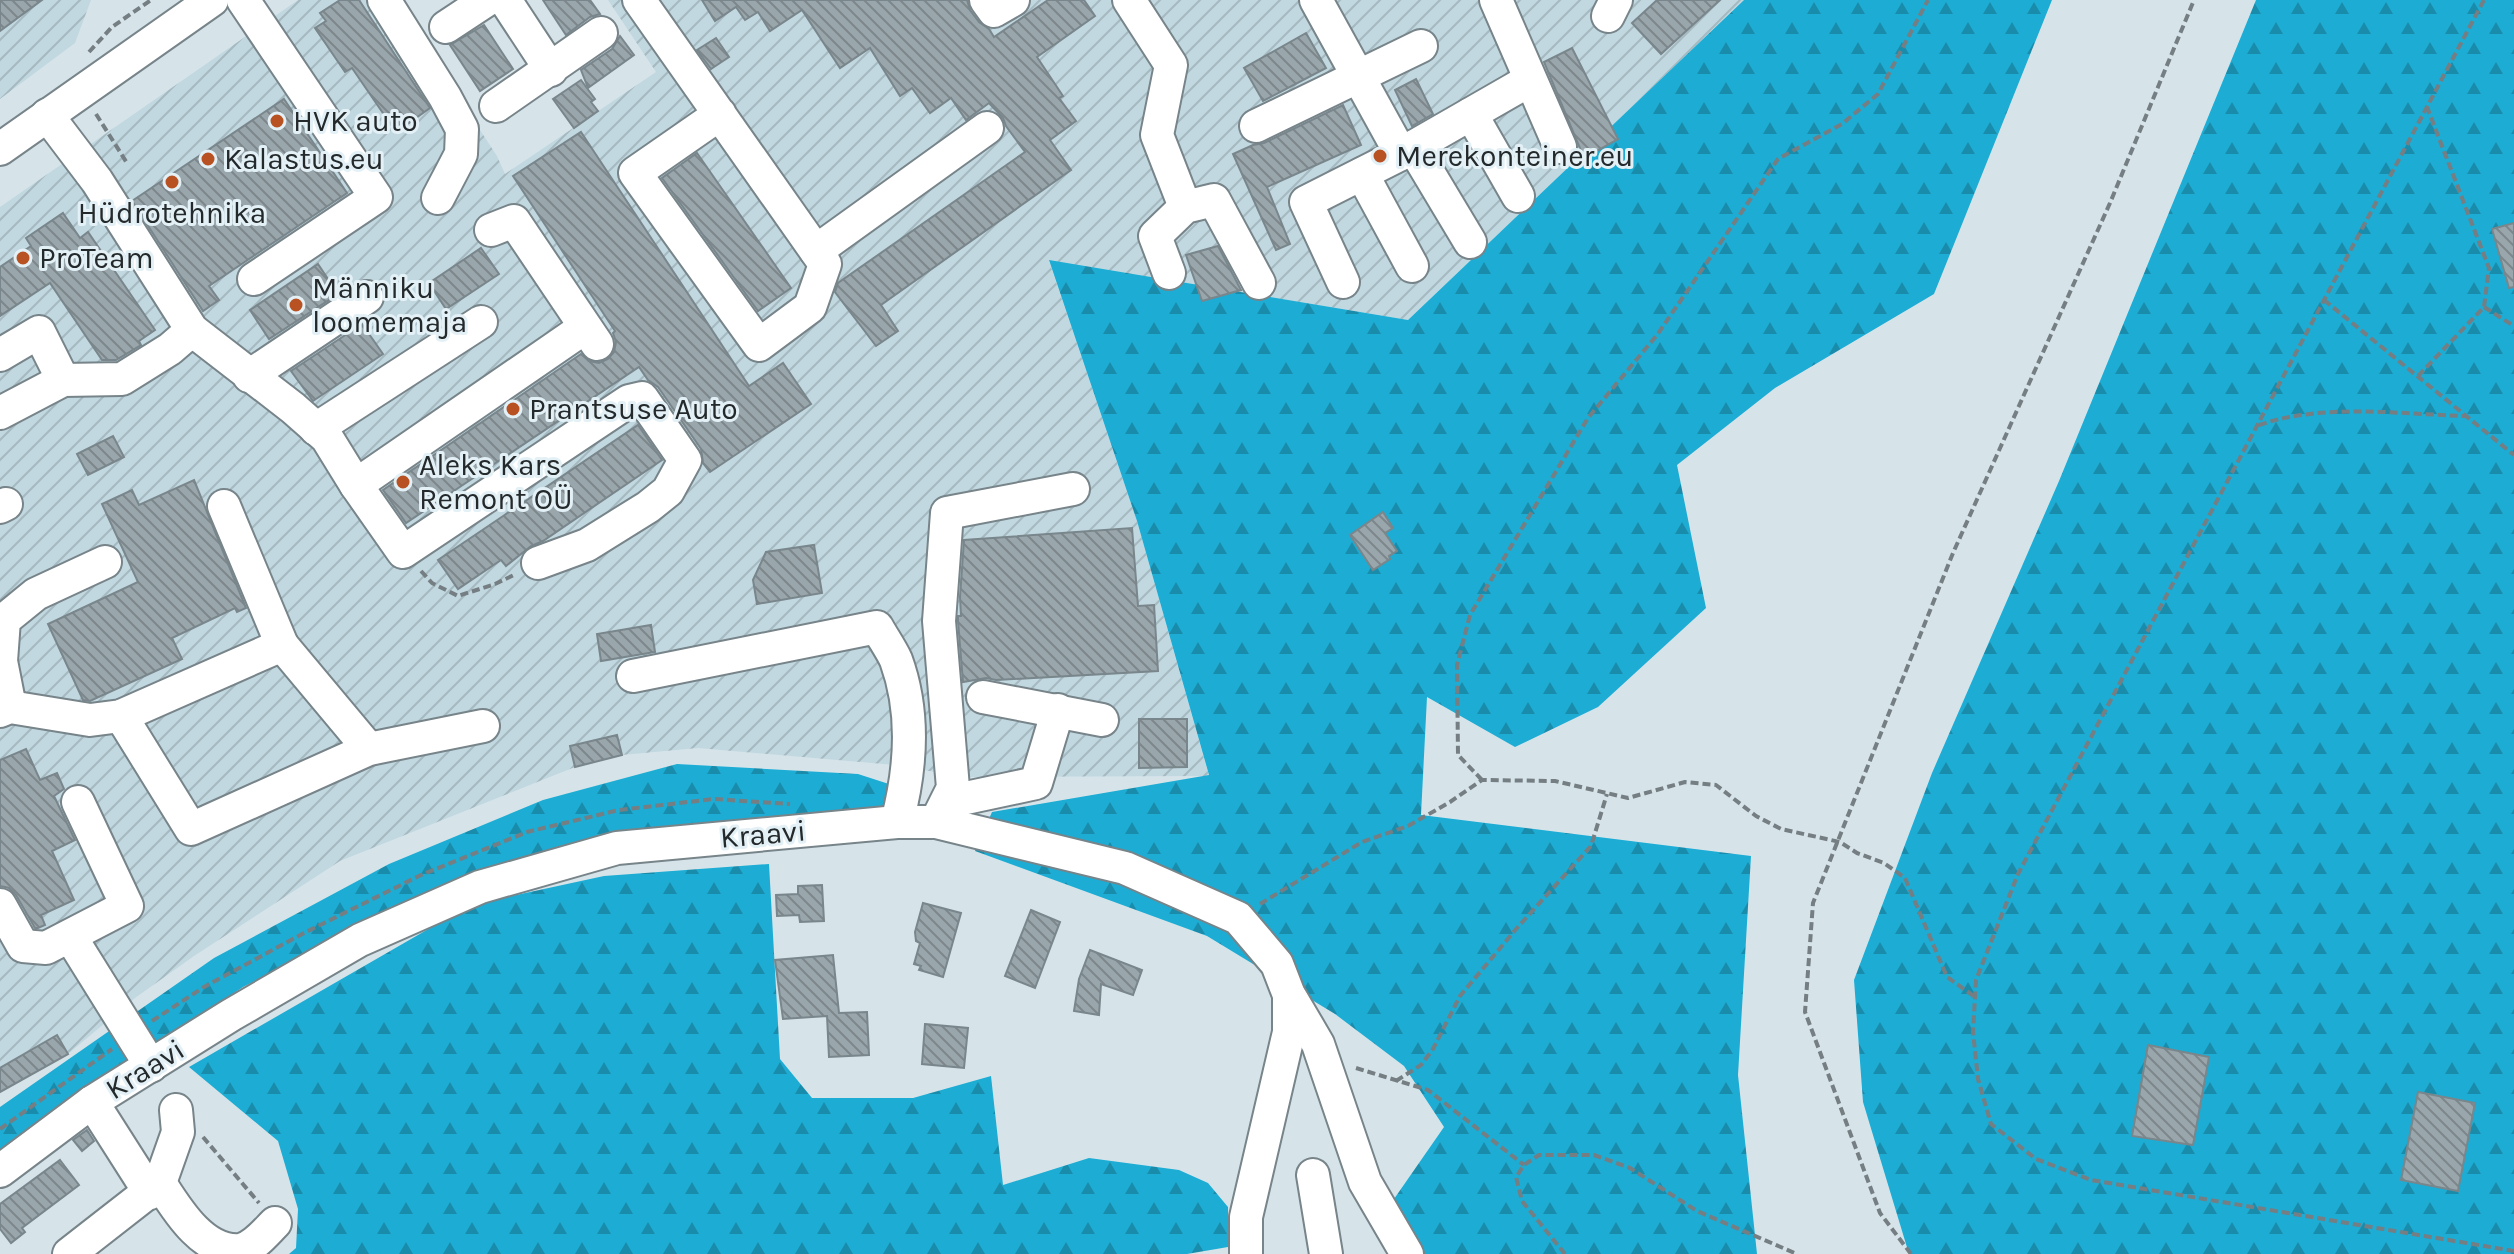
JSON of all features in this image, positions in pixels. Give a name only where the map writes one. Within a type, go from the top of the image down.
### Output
[{"type":"street","points":[[0,149],[212,0]]},
{"type":"street","points":[[243,0],[376,197],[254,279]]},
{"type":"street","points":[[384,0],[462,129],[461,154],[438,198]]},
{"type":"street","points":[[446,27],[487,0]]},
{"type":"street","points":[[505,0],[551,70]]},
{"type":"street","points":[[639,0],[720,114],[825,264],[810,307],[759,345],[635,173],[720,114]]},
{"type":"street","points":[[986,0],[994,11],[1013,0]]},
{"type":"street","points":[[1129,0],[1171,65],[1157,135],[1185,207]]},
{"type":"street","points":[[1316,0],[1358,78],[1470,242]]},
{"type":"street","points":[[1496,0],[1560,147]]},
{"type":"street","points":[[496,106],[601,33]]},
{"type":"street","points":[[1256,126],[1421,46]]},
{"type":"street","points":[[1343,282],[1306,202],[1407,150],[1530,80]]},
{"type":"street","points":[[1471,114],[1518,196]]},
{"type":"street","points":[[47,115],[97,181],[192,330],[327,438],[403,552],[629,401],[642,398],[685,460],[668,491],[587,545],[538,563]]},
{"type":"street","points":[[816,251],[987,128]]},
{"type":"street","points":[[1362,174],[1412,266]]},
{"type":"street","points":[[1169,273],[1155,236],[1185,207],[1214,200],[1259,283]]},
{"type":"street","points":[[356,485],[591,336],[514,221],[491,230]]},
{"type":"street","points":[[249,376],[367,297]]},
{"type":"street","points":[[316,429],[481,322]]},
{"type":"street","points":[[0,413],[63,380],[122,379],[170,349],[192,330]]},
{"type":"street","points":[[0,355],[39,332],[63,380]]},
{"type":"street","points":[[942,812],[953,788],[939,621],[947,513],[1073,489]]},
{"type":"street","points":[[224,506],[282,645],[369,749]]},
{"type":"street","points":[[105,562],[36,594],[4,620],[0,661],[5,709],[90,720],[121,716],[282,645]]},
{"type":"street","points":[[633,676],[877,627],[895,660],[910,723],[906,786],[897,822]]},
{"type":"street","points":[[983,697],[1102,720]]},
{"type":"street","points":[[942,812],[1036,783],[1058,710]]},
{"type":"street","points":[[121,716],[191,829],[369,749],[483,726]]},
{"type":"street","points":[[0,905],[23,946],[46,948],[127,906],[78,802]]},
{"type":"street","name":"Kraavi","points":[[0,1171],[92,1102],[231,1015],[360,940],[480,887],[617,848],[897,822],[942,812],[1125,868],[1238,918],[1277,964],[1289,995],[1289,1032],[1246,1217],[1246,1254]]},
{"type":"street","points":[[70,936],[151,1066]]},
{"type":"street","points":[[1289,995],[1318,1044],[1365,1182],[1407,1254]]},
{"type":"street","points":[[92,1102],[155,1188],[205,1242],[224,1251],[239,1251],[255,1243],[275,1223]]},
{"type":"street","points":[[69,1254],[155,1188],[178,1132],[176,1110]]},
{"type":"street","points":[[1313,1175],[1326,1254]]},
{"type":"path","points":[[1482,780],[1458,755],[1457,665],[1470,615],[1588,418],[1657,335],[1778,159],[1842,124],[1878,94],[1928,0]]},
{"type":"path","points":[[1913,1254],[1880,1213],[1805,1012],[1813,903],[1840,842],[1953,553],[2110,203],[2194,0]]},
{"type":"path","points":[[2484,0],[2018,874],[1976,980],[1973,1032],[1978,1079],[1991,1124],[2036,1159],[2091,1180],[2514,1251]]},
{"type":"path","points":[[2418,376],[2484,307],[2489,268],[2427,107]]},
{"type":"path","points":[[96,114],[127,163]]},
{"type":"path","points":[[2324,300],[2514,455]]},
{"type":"path","points":[[2484,307],[2514,326]]},
{"type":"path","points":[[2257,426],[2287,416],[2348,413],[2466,416]]},
{"type":"path","points":[[403,552],[432,583],[458,596],[495,584],[538,563]]},
{"type":"path","points":[[1238,918],[1362,842],[1408,826],[1482,780],[1555,781],[1628,798],[1685,782],[1716,785],[1756,816],[1781,829],[1840,842],[1857,853],[1884,863],[1905,878],[1947,977],[1975,997]]},
{"type":"path","points":[[1396,1081],[1421,1065],[1433,1049],[1460,996],[1591,846],[1607,794]]},
{"type":"path","points":[[1318,1044],[1362,1072],[1428,1090],[1524,1165]]},
{"type":"path","points":[[176,1110],[229,1165],[275,1223]]},
{"type":"path","points":[[1565,1254],[1522,1201],[1516,1177],[1524,1165],[1539,1155],[1594,1155],[1630,1168],[1697,1211],[1797,1254]]},
{"type":"shaded area","points":[[0,0],[91,0],[75,43],[0,99]]},
{"type":"shaded area","points":[[298,0],[395,0],[497,156],[505,174],[656,72],[608,0],[1744,0],[1408,320],[1049,261],[1137,521],[1209,776],[964,777],[895,765],[698,748],[622,755],[575,767],[340,861],[194,956],[135,998],[68,1054],[0,1092],[0,207]]},
{"type":"green space","points":[[1744,0],[2052,0],[1934,294],[1775,388],[1677,465],[1706,608],[1598,707],[1515,747],[1427,697],[1421,815],[1751,856],[1738,1075],[1757,1254],[1420,1254],[1394,1199],[1444,1127],[1404,1066],[1335,1014],[1207,936],[975,851],[992,812],[1209,775],[1137,521],[1049,260],[1408,320]]},
{"type":"green space","points":[[2256,0],[2514,0],[2514,1254],[1909,1254],[1863,1102],[1854,980],[1932,773],[2059,481]]},
{"type":"green space","points":[[677,764],[858,774],[892,785],[883,808],[828,817],[609,833],[462,879],[243,987],[117,1071],[0,1160],[0,1107],[214,958],[389,864],[543,800]]},
{"type":"green space","points":[[769,864],[780,1059],[812,1098],[913,1098],[991,1076],[1003,1185],[1089,1158],[1179,1170],[1208,1183],[1228,1207],[1228,1247],[1187,1254],[289,1254],[296,1248],[298,1209],[278,1141],[189,1067],[470,905],[604,876]]},
{"type":"building","points":[[0,0],[42,0],[0,31]]},
{"type":"building","points":[[340,0],[359,0],[430,108],[396,132],[352,68],[345,72],[315,28],[326,21],[320,13]]},
{"type":"building","points":[[543,0],[590,0],[600,14],[590,17],[566,35]]},
{"type":"building","points":[[702,0],[967,0],[970,10],[994,37],[1048,0],[1084,0],[1095,16],[1037,57],[1063,96],[1059,98],[1076,121],[1050,140],[1071,170],[881,305],[898,331],[876,346],[835,292],[838,283],[1025,152],[1003,118],[989,103],[966,120],[951,98],[930,113],[912,88],[900,96],[870,48],[840,68],[802,10],[770,31],[758,12],[745,20],[736,7],[715,21]]},
{"type":"building","points":[[1657,0],[1720,0],[1661,54],[1632,23]]},
{"type":"building","points":[[484,25],[513,69],[480,91],[450,45]]},
{"type":"building","points":[[1306,33],[1326,68],[1263,101],[1244,68]]},
{"type":"building","points":[[620,36],[634,55],[588,88],[581,70],[612,49]]},
{"type":"building","points":[[716,38],[729,57],[711,69],[697,50]]},
{"type":"building","points":[[1572,48],[1618,139],[1584,158],[1544,62]]},
{"type":"building","points":[[1416,79],[1433,114],[1412,126],[1395,90]]},
{"type":"building","points":[[581,80],[595,99],[591,102],[598,111],[574,128],[553,99]]},
{"type":"building","points":[[284,99],[347,193],[209,286],[219,300],[203,311],[132,201]]},
{"type":"building","points":[[1343,105],[1361,145],[1267,187],[1290,244],[1276,250],[1233,154],[1264,143]]},
{"type":"building","points":[[581,132],[749,386],[783,363],[811,404],[710,472],[703,463],[701,449],[658,387],[648,380],[639,367],[406,523],[383,490],[581,354],[589,361],[599,363],[614,352],[615,331],[513,176]]},
{"type":"building","points":[[697,153],[791,288],[758,311],[662,178]]},
{"type":"building","points":[[63,213],[80,238],[88,232],[155,330],[139,341],[141,345],[116,360],[102,360],[50,283],[0,316],[0,267],[31,246],[26,238]]},
{"type":"building","points":[[2514,223],[2514,287],[2509,288],[2492,229]]},
{"type":"building","points":[[1218,246],[1241,290],[1202,301],[1186,255]]},
{"type":"building","points":[[481,248],[499,274],[446,309],[429,283]]},
{"type":"building","name":"Männiku loomemaja","points":[[318,264],[338,294],[269,339],[250,310]]},
{"type":"building","points":[[362,324],[383,354],[313,401],[291,371]]},
{"type":"building","points":[[638,425],[662,460],[543,541],[531,546],[506,566],[501,560],[458,589],[438,560]]},
{"type":"building","points":[[113,436],[124,457],[88,475],[77,454]]},
{"type":"building","points":[[194,480],[246,608],[237,612],[235,608],[172,638],[182,659],[90,701],[83,700],[48,624],[138,582],[102,504],[132,490],[139,505]]},
{"type":"building","points":[[1383,512],[1393,528],[1385,533],[1397,551],[1373,570],[1350,535]]},
{"type":"building","points":[[1132,528],[1138,606],[1154,605],[1158,671],[996,680],[986,678],[963,682],[958,616],[961,616],[964,540]]},
{"type":"building","points":[[814,545],[822,593],[757,604],[753,580],[766,552]]},
{"type":"building","points":[[651,625],[655,652],[601,661],[597,634]]},
{"type":"building","points":[[1139,719],[1187,719],[1187,767],[1139,768]]},
{"type":"building","points":[[617,735],[622,755],[575,767],[570,746]]},
{"type":"building","points":[[26,749],[40,780],[57,773],[64,789],[54,796],[75,840],[52,851],[74,900],[41,915],[45,925],[38,928],[35,928],[16,895],[9,888],[0,886],[0,760]]},
{"type":"building","points":[[822,885],[824,921],[800,922],[799,915],[777,916],[776,895],[798,894],[798,886]]},
{"type":"building","points":[[923,903],[961,913],[943,977],[919,970],[921,966],[914,964],[920,943],[916,941],[915,932]]},
{"type":"building","points":[[1031,910],[1060,922],[1035,988],[1005,976]]},
{"type":"building","points":[[1090,950],[1142,970],[1133,995],[1101,984],[1099,1015],[1074,1011],[1079,979]]},
{"type":"building","points":[[833,955],[839,1013],[867,1012],[869,1055],[829,1057],[827,1016],[783,1019],[775,960]]},
{"type":"building","points":[[925,1024],[968,1028],[964,1068],[922,1064]]},
{"type":"building","points":[[57,1035],[68,1054],[0,1092],[0,1068]]},
{"type":"building","points":[[2148,1045],[2209,1057],[2193,1145],[2132,1136]]},
{"type":"building","points":[[2418,1092],[2475,1103],[2458,1191],[2401,1180]]},
{"type":"building","points":[[87,1130],[94,1141],[82,1151],[73,1140]]},
{"type":"building","points":[[60,1160],[79,1185],[22,1228],[25,1232],[11,1243],[0,1229],[0,1204]]},
{"type":"place","name":"HVK auto","points":[[277,121]]},
{"type":"place","name":"Merekonteiner.eu","points":[[1380,156]]},
{"type":"place","name":"Kalastus.eu","points":[[208,159]]},
{"type":"place","name":"Hüdrotehnika","points":[[172,182]]},
{"type":"place","name":"ProTeam","points":[[23,258]]},
{"type":"place","name":"Männiku loomemaja","points":[[296,305]]},
{"type":"place","name":"Prantsuse Auto","points":[[513,409]]},
{"type":"place","name":"Aleks Kars Remont OÜ","points":[[403,482]]}]
